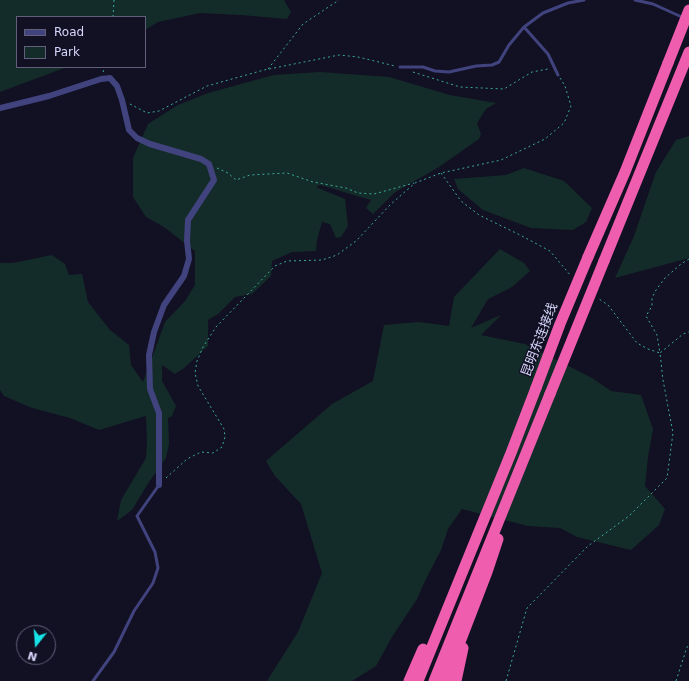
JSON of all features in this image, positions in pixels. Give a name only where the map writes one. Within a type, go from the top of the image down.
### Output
[{"type":"highway","name":"昆明东连接线","points":[[418,681],[536,388],[560,324],[625,172],[689,10]]},
{"type":"highway","points":[[434,681],[689,52]]},
{"type":"highway","points":[[445,681],[493,556],[512,492],[525,455]]},
{"type":"highway","points":[[409,681],[454,575],[490,503]]},
{"type":"highway","points":[[456,681],[472,611]]},
{"type":"street","points":[[0,108],[49,96],[110,78],[118,86],[129,130],[137,138],[150,144],[201,159],[209,164],[214,180],[188,220],[187,241],[189,259],[184,276],[164,305],[154,332],[149,355],[150,388],[159,413],[159,485]]},
{"type":"lane","points":[[400,67],[423,67],[435,71],[449,72],[476,66],[492,65],[499,62],[509,45],[524,27],[543,13],[568,3],[584,0]]},
{"type":"lane","points":[[635,0],[653,4],[689,20]]},
{"type":"lane","points":[[524,27],[548,54],[558,75]]},
{"type":"lane","points":[[93,681],[114,652],[134,611],[153,583],[158,568],[155,552],[137,516],[159,485]]},
{"type":"path","points":[[113,16],[114,0]]},
{"type":"path","points":[[268,69],[303,24],[339,0]]},
{"type":"path","points":[[122,100],[147,113],[159,111],[207,86],[268,69],[339,56],[358,57],[400,67]]},
{"type":"path","points":[[209,164],[228,173],[236,180],[250,175],[287,173],[313,182],[346,188],[358,193],[374,194],[415,183],[441,173],[501,160],[545,139],[564,123],[571,106],[565,86],[558,75],[548,69],[532,72],[504,89],[460,86],[413,72]]},
{"type":"path","points":[[441,173],[461,201],[467,206],[479,215],[520,235],[550,252],[573,278]]},
{"type":"path","points":[[159,485],[187,459],[201,452],[213,453],[222,447],[224,429],[198,386],[195,373],[197,361],[203,346],[216,326],[275,266],[287,261],[322,260],[337,255],[356,241],[391,204],[415,183]]},
{"type":"path","points":[[506,681],[527,608],[588,546],[629,516],[667,478],[673,434],[663,380],[657,335],[646,316],[652,306],[652,298],[660,284],[675,268],[689,259]]},
{"type":"path","points":[[595,297],[608,305],[637,343],[660,353]]},
{"type":"path","points":[[660,353],[683,334],[689,332]]},
{"type":"path","points":[[676,681],[687,647],[689,646]]},
{"type":"green space","points":[[0,0],[284,0],[291,12],[287,19],[200,13],[158,22],[146,29],[146,16],[16,16],[16,68],[64,68],[0,92]]},
{"type":"green space","points":[[320,72],[389,77],[450,95],[496,103],[486,109],[477,123],[481,134],[479,139],[439,167],[394,193],[373,214],[366,208],[371,200],[320,185],[316,187],[345,199],[348,226],[341,237],[336,238],[330,224],[322,222],[317,240],[316,251],[292,252],[272,261],[271,276],[252,294],[235,297],[218,314],[208,320],[208,346],[184,368],[175,374],[162,365],[162,381],[176,406],[172,416],[168,418],[169,444],[166,458],[132,510],[117,521],[121,500],[146,458],[146,416],[99,430],[70,418],[32,408],[4,396],[0,390],[0,263],[13,263],[52,255],[65,264],[69,275],[82,274],[88,302],[110,330],[129,345],[131,365],[143,382],[165,322],[185,301],[195,285],[195,251],[164,227],[146,217],[133,197],[133,158],[148,124],[178,105],[208,93],[274,75]]},
{"type":"green space","points":[[689,136],[689,258],[615,278],[634,236],[656,172],[676,140]]},
{"type":"green space","points":[[524,168],[564,181],[592,208],[586,222],[573,230],[531,228],[483,210],[458,189],[454,179],[506,175]]},
{"type":"green space","points":[[500,249],[524,263],[530,271],[512,287],[488,299],[471,328],[501,315],[481,335],[525,344],[592,378],[611,391],[641,395],[653,429],[645,486],[665,509],[659,525],[631,550],[577,537],[560,528],[528,526],[462,509],[448,529],[441,550],[417,599],[392,637],[376,666],[352,681],[267,681],[298,632],[322,573],[301,504],[275,476],[266,461],[332,404],[373,381],[384,325],[419,322],[449,326],[454,297]]}]
